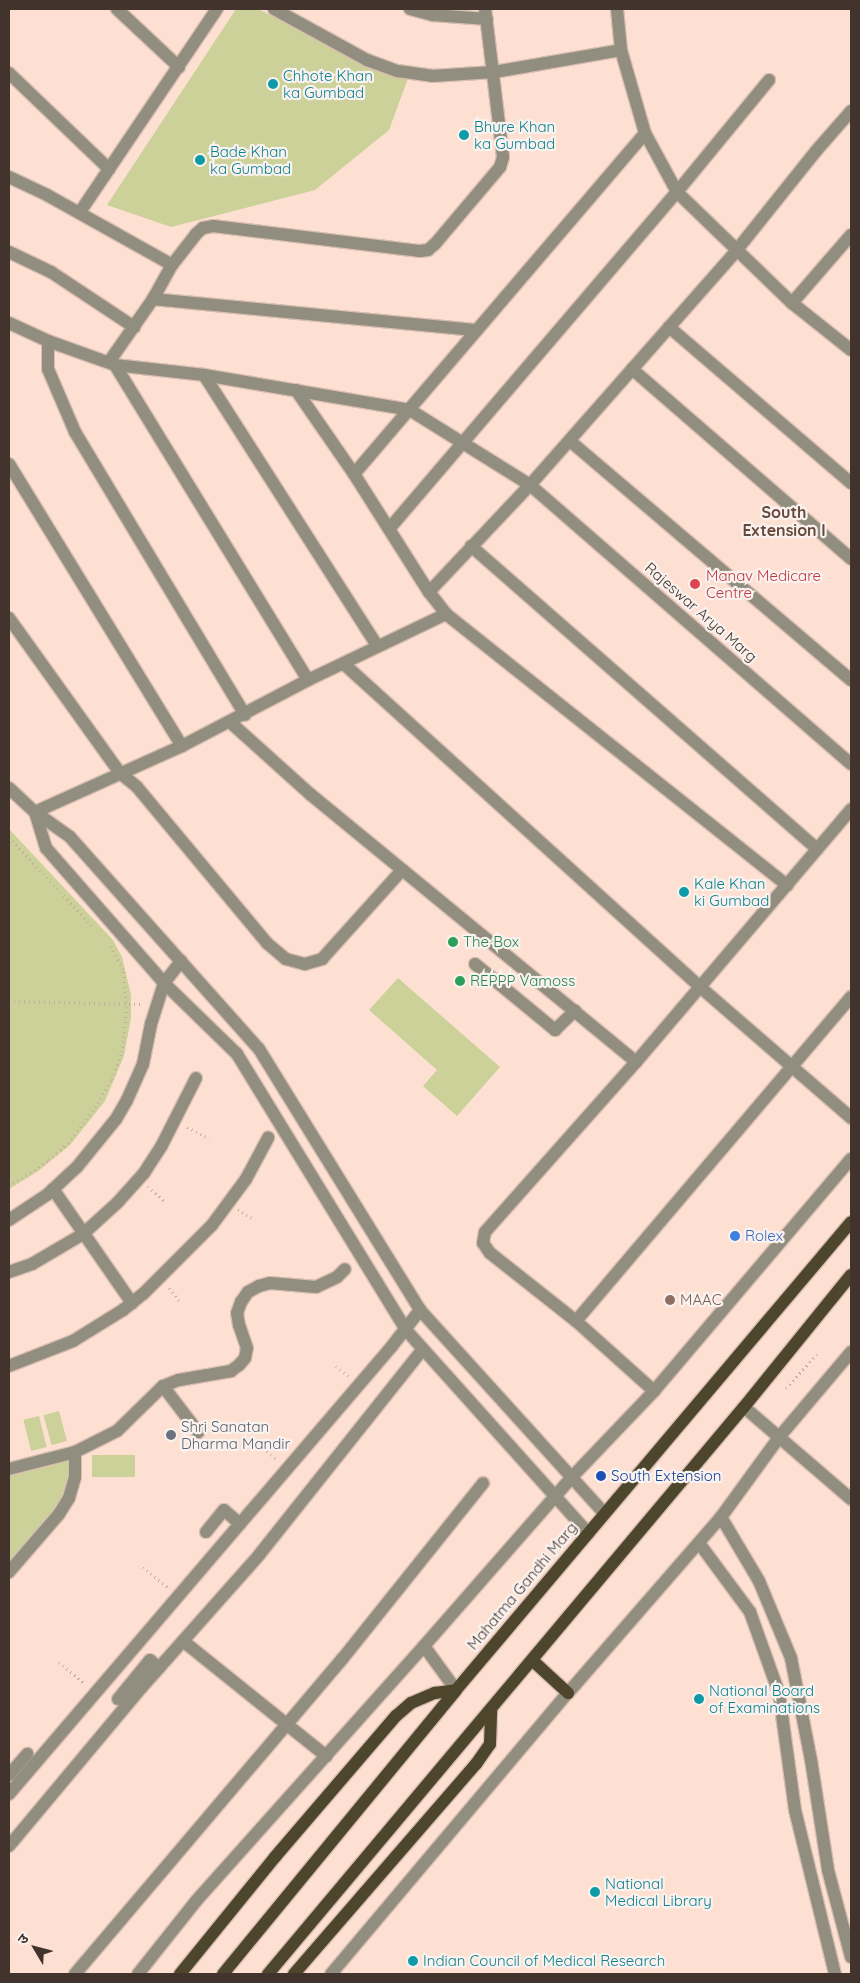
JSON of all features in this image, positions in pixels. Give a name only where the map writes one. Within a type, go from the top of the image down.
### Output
[{"type":"main road","name":"Mahatma Gandhi Marg","points":[[223,1974],[456,1690],[851,1222]]},
{"type":"main road","points":[[268,1974],[744,1407],[851,1275]]},
{"type":"main road","points":[[532,1660],[568,1693]]},
{"type":"main road","points":[[180,1974],[275,1857],[396,1716],[411,1704],[435,1693],[456,1690]]},
{"type":"main road","points":[[294,1974],[476,1764],[490,1744],[491,1710]]},
{"type":"street","points":[[80,212],[180,67],[216,9]]},
{"type":"street","points":[[274,9],[367,60],[398,71],[432,76],[494,72],[621,50]]},
{"type":"street","points":[[112,363],[153,299],[172,265],[196,234],[203,228],[213,226],[420,251],[428,250],[500,167],[503,145],[486,14],[433,15],[410,9]]},
{"type":"street","points":[[617,9],[621,50],[645,133],[677,192],[792,303],[849,345]]},
{"type":"street","points":[[122,11],[180,67]]},
{"type":"street","points":[[9,73],[110,169]]},
{"type":"street","points":[[389,529],[462,441],[677,192],[768,80]]},
{"type":"street","points":[[429,592],[570,441],[736,251],[816,151],[851,111]]},
{"type":"street","points":[[354,474],[645,133]]},
{"type":"street","points":[[9,177],[80,212],[172,265]]},
{"type":"street","points":[[792,303],[851,235]]},
{"type":"street","points":[[9,252],[51,272],[134,327]]},
{"type":"street","points":[[153,299],[477,330]]},
{"type":"street","points":[[9,323],[48,341],[112,363],[204,375],[410,410]]},
{"type":"street","points":[[669,327],[851,483]]},
{"type":"street","points":[[48,341],[48,369],[74,432],[245,715]]},
{"type":"street","points":[[112,363],[308,680]]},
{"type":"street","points":[[632,369],[851,560]]},
{"type":"street","points":[[204,375],[377,646]]},
{"type":"street","points":[[296,390],[354,474],[429,592],[446,614],[787,885]]},
{"type":"street","name":"Rajeswar Arya Marg","points":[[410,410],[462,441],[530,486],[851,764]]},
{"type":"street","points":[[570,441],[851,680]]},
{"type":"street","points":[[9,464],[182,746]]},
{"type":"street","points":[[471,546],[817,849]]},
{"type":"street","points":[[35,812],[182,746],[245,715],[308,680],[446,614]]},
{"type":"street","points":[[9,618],[120,773],[137,787],[268,944],[286,959],[305,964],[322,958],[402,870]]},
{"type":"street","points":[[344,664],[700,987],[851,1118]]},
{"type":"street","points":[[230,722],[310,794],[636,1062]]},
{"type":"street","points":[[9,788],[35,812],[70,837],[259,1049],[420,1310],[604,1513]]},
{"type":"street","points":[[654,1390],[576,1321],[490,1253],[483,1243],[485,1232],[636,1062],[851,809]]},
{"type":"street","points":[[35,812],[46,848],[164,983],[237,1054],[406,1330],[588,1533]]},
{"type":"street","points":[[9,1220],[53,1189],[77,1167],[104,1136],[127,1100],[143,1064],[164,983],[181,961]]},
{"type":"street","points":[[475,964],[555,1030],[575,1011]]},
{"type":"street","points":[[576,1321],[851,997]]},
{"type":"street","points":[[9,1272],[32,1264],[83,1234],[118,1202],[139,1178],[162,1145],[196,1078]]},
{"type":"street","points":[[9,1366],[73,1341],[132,1303],[173,1266],[212,1225],[246,1179],[268,1138]]},
{"type":"street","points":[[138,1974],[196,1901],[571,1478],[654,1390],[851,1159]]},
{"type":"street","points":[[53,1189],[132,1303]]},
{"type":"street","points":[[9,1469],[75,1452],[117,1430],[163,1386],[179,1380],[230,1371],[239,1365],[246,1358],[247,1348],[237,1313],[241,1302],[248,1292],[258,1286],[270,1283],[316,1287],[337,1277],[345,1269]]},
{"type":"street","points":[[10,1791],[406,1330],[420,1310]]},
{"type":"street","points":[[9,1846],[159,1668],[258,1555],[422,1349]]},
{"type":"street","points":[[331,1974],[568,1693],[721,1517],[780,1436],[851,1352]]},
{"type":"street","points":[[163,1386],[198,1432]]},
{"type":"street","points":[[744,1407],[851,1499]]},
{"type":"street","points":[[9,1572],[59,1514],[68,1498],[75,1476],[75,1452]]},
{"type":"street","points":[[75,1974],[287,1724],[483,1483]]},
{"type":"street","points":[[206,1532],[224,1510],[240,1524]]},
{"type":"street","points":[[721,1517],[759,1582],[791,1658],[811,1760],[828,1870],[851,1956]]},
{"type":"street","points":[[699,1543],[750,1612],[779,1693],[795,1810],[835,1974]]},
{"type":"street","points":[[183,1641],[326,1756]]},
{"type":"street","points":[[424,1646],[456,1690]]},
{"type":"street","points":[[118,1699],[150,1660],[159,1668]]},
{"type":"street","points":[[9,1775],[27,1754]]},
{"type":"path","points":[[9,837],[94,927]]},
{"type":"path","points":[[9,1186],[49,1160],[68,1143],[98,1103],[112,1079],[122,1052],[126,1003],[123,970],[107,941]]},
{"type":"path","points":[[9,1001],[157,1005]]},
{"type":"path","points":[[174,1122],[209,1138]]},
{"type":"path","points":[[139,1178],[164,1201]]},
{"type":"path","points":[[786,1388],[819,1352]]},
{"type":"path","points":[[143,1567],[178,1597]]},
{"type":"path","points":[[59,1662],[96,1693]]},
{"type":"green space","points":[[236,9],[258,9],[366,63],[411,70],[389,130],[315,190],[171,227],[107,205]]},
{"type":"green space","points":[[9,829],[113,940],[122,957],[131,995],[131,1018],[124,1056],[105,1101],[70,1145],[37,1172],[9,1189]]},
{"type":"green space","points":[[398,978],[500,1067],[457,1116],[423,1086],[437,1070],[369,1010]]},
{"type":"green space","points":[[59,1411],[67,1441],[52,1445],[44,1415]]},
{"type":"green space","points":[[39,1416],[47,1447],[31,1451],[23,1420]]},
{"type":"green space","points":[[92,1455],[135,1455],[135,1477],[92,1477]]},
{"type":"green space","points":[[72,1460],[63,1494],[53,1511],[9,1563],[9,1475]]},
{"type":"place","name":"Chhote Khan ka Gumbad","points":[[273,84]]},
{"type":"place","name":"Bhure Khan ka Gumbad","points":[[464,135]]},
{"type":"place","name":"Bade Khan ka Gumbad","points":[[200,160]]},
{"type":"place","name":"Manav Medicare Centre","points":[[695,584]]},
{"type":"place","name":"Kale Khan ki Gumbad","points":[[684,892]]},
{"type":"place","name":"The Box","points":[[453,942]]},
{"type":"place","name":"REPPP Vamoss","points":[[460,981]]},
{"type":"place","name":"Rolex","points":[[735,1236]]},
{"type":"place","name":"MAAC","points":[[670,1300]]},
{"type":"place","name":"Shri Sanatan Dharma Mandir","points":[[171,1435]]},
{"type":"place","name":"South Extension","points":[[601,1476]]},
{"type":"place","name":"National Board of Examinations","points":[[699,1699]]},
{"type":"place","name":"National Medical Library","points":[[595,1892]]},
{"type":"place","name":"Indian Council of Medical Research","points":[[413,1961]]},
{"type":"district","name":"South Extension I","points":[[784,521]]}]
